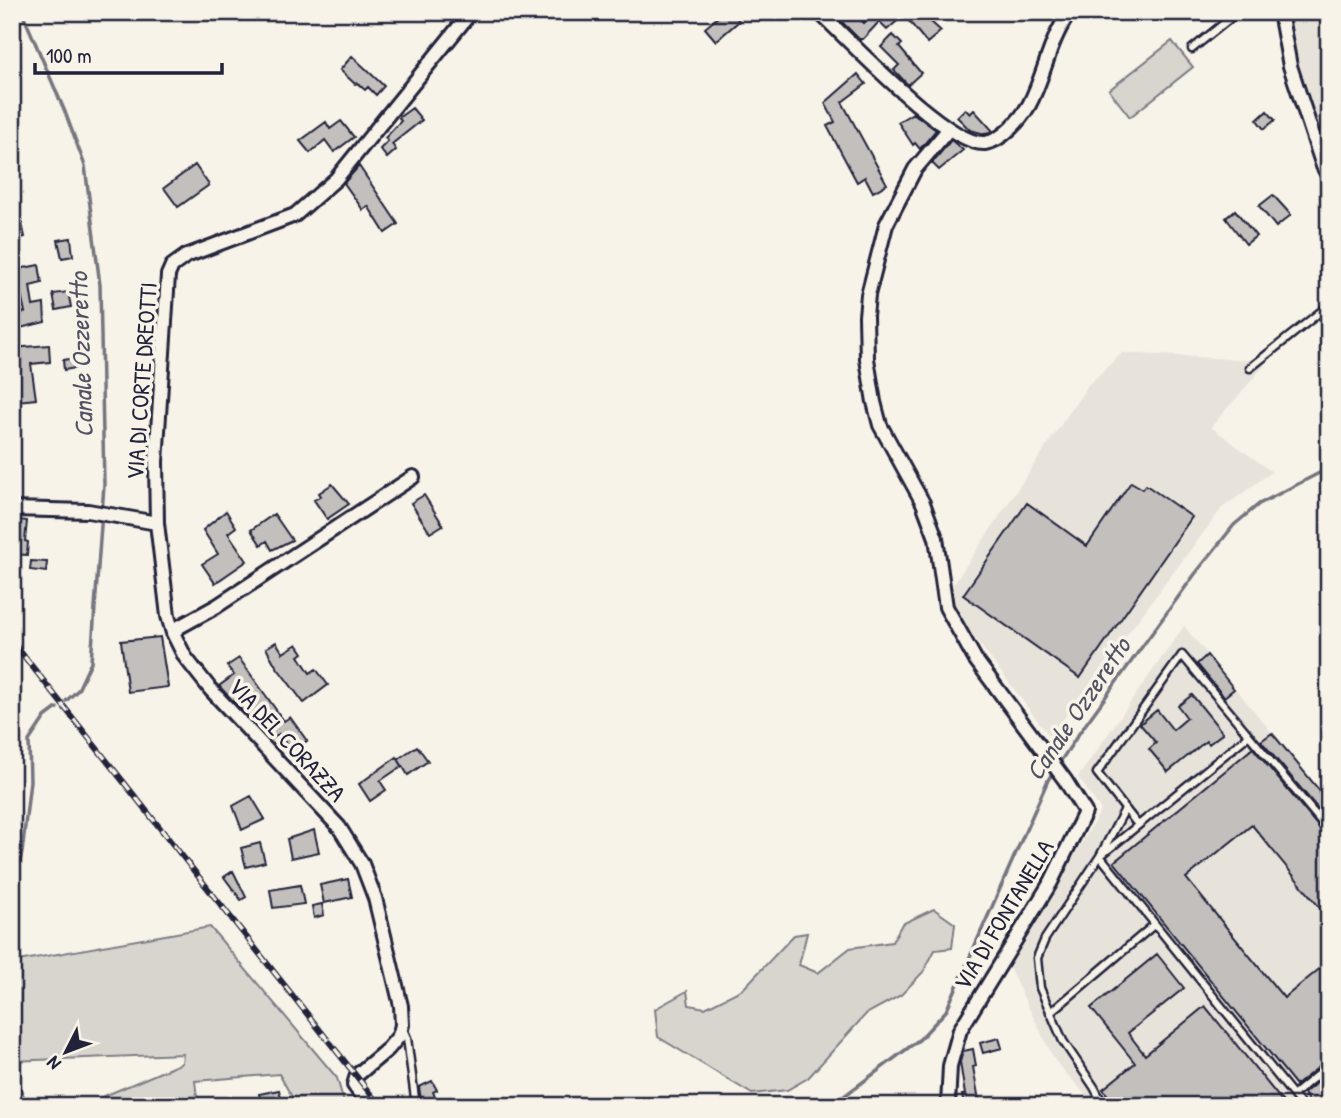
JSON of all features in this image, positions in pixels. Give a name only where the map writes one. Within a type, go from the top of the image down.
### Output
[{"type":"street","name":"VIA DI CORTE DREOTTI","points":[[157,523],[156,462],[168,275],[172,266],[187,256],[295,215],[336,179],[471,12]]},
{"type":"street","points":[[819,12],[948,130],[975,142],[988,143],[1019,120],[1029,105],[1055,37],[1070,12]]},
{"type":"street","points":[[1280,12],[1290,66],[1329,177]]},
{"type":"street","name":"VIA DI FONTANELLA","points":[[948,130],[915,169],[887,225],[868,295],[867,359],[880,425],[923,503],[936,538],[946,607],[975,659],[1084,807],[1085,817],[1051,882],[960,1030],[950,1066],[948,1106]]},
{"type":"street","points":[[173,633],[178,627],[217,606],[413,477]]},
{"type":"street","points":[[12,509],[111,513],[157,523]]},
{"type":"street","name":"VIA DEL CORAZZA","points":[[157,523],[168,615],[173,633],[185,657],[205,683],[339,827],[362,864],[375,898],[401,1006],[402,1025]]},
{"type":"street","points":[[369,1106],[354,1085],[357,1075],[388,1049],[402,1025]]},
{"type":"lane","points":[[1192,49],[1238,12]]},
{"type":"lane","points":[[1250,368],[1329,305]]},
{"type":"lane","points":[[1138,825],[1097,773],[1182,655],[1329,831]]},
{"type":"lane","points":[[1100,856],[1248,736]]},
{"type":"lane","points":[[1104,1106],[1063,1041],[1040,988],[1037,958],[1045,939],[1100,856],[1125,808]]},
{"type":"lane","points":[[1100,856],[1302,1106]]},
{"type":"lane","points":[[1051,1013],[1155,924]]},
{"type":"lane","points":[[402,1025],[407,1038],[416,1106]]},
{"type":"lane","points":[[1293,1095],[1329,1065]]},
{"type":"shaded area","points":[[1288,12],[1329,12],[1329,155],[1299,70]]},
{"type":"shaded area","points":[[1172,41],[1193,67],[1130,117],[1109,90]]},
{"type":"shaded area","points":[[1122,353],[1249,360],[1265,365],[1211,427],[1272,472],[1222,508],[1050,737],[960,618],[949,591],[1088,385]]},
{"type":"shaded area","points":[[1184,626],[1329,802],[1329,1106],[1096,1106],[1055,1061],[1009,968],[1101,810],[1078,777]]},
{"type":"shaded area","points":[[934,909],[955,924],[952,948],[935,950],[924,971],[901,995],[866,1014],[808,1078],[787,1090],[752,1094],[658,1037],[655,1009],[687,991],[689,1005],[705,1008],[743,989],[794,935],[807,933],[799,965],[818,973],[850,948],[892,942],[902,924]]},
{"type":"shaded area","points":[[210,927],[337,1078],[345,1106],[297,1106],[279,1074],[195,1081],[198,1106],[81,1106],[182,1063],[183,1054],[12,1061],[12,962]]},
{"type":"shaded area","points":[[12,1066],[28,1106],[12,1106]]},
{"type":"building","points":[[724,12],[732,12],[739,21],[716,41],[705,28]]},
{"type":"building","points":[[832,12],[853,12],[864,23],[872,15],[869,12],[920,12],[941,31],[927,43],[904,15],[887,30],[879,22],[863,39],[859,39]]},
{"type":"building","points":[[893,35],[902,44],[899,47],[921,73],[908,85],[894,70],[899,65],[881,47]]},
{"type":"building","points":[[352,56],[384,86],[376,95],[368,87],[365,90],[355,84],[340,70]]},
{"type":"building","points":[[858,74],[866,84],[842,102],[887,184],[873,192],[865,177],[857,182],[827,126],[835,122],[825,103]]},
{"type":"building","points":[[412,108],[422,120],[392,144],[396,150],[387,158],[380,149],[388,141],[385,138],[401,121],[399,118]]},
{"type":"building","points":[[965,109],[970,114],[974,110],[993,131],[985,134],[970,130],[957,117]]},
{"type":"building","points":[[1267,111],[1275,120],[1264,129],[1257,120]]},
{"type":"building","points":[[913,113],[936,130],[920,149],[915,143],[913,145],[898,122]]},
{"type":"building","points":[[341,121],[354,137],[334,152],[325,140],[310,153],[300,141],[326,122],[330,129]]},
{"type":"building","points":[[951,140],[963,150],[939,170],[932,163]]},
{"type":"building","points":[[195,165],[209,185],[178,207],[164,188]]},
{"type":"building","points":[[359,166],[398,224],[385,233],[368,206],[363,210],[344,183]]},
{"type":"building","points":[[1273,195],[1291,215],[1276,227],[1259,206]]},
{"type":"building","points":[[1235,210],[1256,236],[1246,244],[1226,218]]},
{"type":"building","points":[[21,219],[25,237],[12,240],[12,220]]},
{"type":"building","points":[[71,238],[73,256],[62,258],[58,240]]},
{"type":"building","points":[[39,265],[42,283],[30,286],[33,306],[44,304],[45,322],[12,330],[12,299],[19,299],[20,313],[25,312],[13,270]]},
{"type":"building","points":[[68,292],[71,307],[56,310],[53,294]]},
{"type":"building","points":[[49,345],[50,362],[31,364],[36,399],[17,401],[16,390],[12,391],[12,348]]},
{"type":"building","points":[[75,358],[76,368],[64,370],[63,360]]},
{"type":"building","points":[[1131,482],[1143,489],[1146,485],[1192,517],[1080,678],[963,595],[1027,503],[1087,546]]},
{"type":"building","points":[[332,484],[349,504],[327,519],[314,500]]},
{"type":"building","points":[[424,495],[443,525],[430,533],[411,503]]},
{"type":"building","points":[[226,511],[236,527],[228,533],[247,561],[215,583],[202,564],[218,554],[203,530]]},
{"type":"building","points":[[274,514],[292,540],[272,550],[267,541],[261,545],[251,530]]},
{"type":"building","points":[[12,519],[27,521],[27,555],[12,554]]},
{"type":"building","points":[[31,561],[47,562],[46,572],[30,570]]},
{"type":"building","points":[[160,637],[168,687],[128,692],[121,641]]},
{"type":"building","points":[[276,642],[283,653],[297,644],[303,653],[299,656],[310,673],[316,669],[328,685],[304,703],[266,648]]},
{"type":"building","points":[[1207,655],[1234,689],[1224,697],[1197,664]]},
{"type":"building","points":[[239,658],[284,721],[290,717],[307,741],[291,751],[279,734],[272,739],[268,733],[266,736],[219,686],[234,675],[227,666]]},
{"type":"building","points":[[1192,695],[1223,733],[1209,744],[1206,741],[1168,772],[1149,749],[1156,743],[1140,724],[1157,710],[1173,730],[1187,718],[1178,706]]},
{"type":"building","points":[[1272,733],[1329,802],[1329,822],[1261,741]]},
{"type":"building","points":[[417,746],[428,761],[408,775],[398,759]]},
{"type":"building","points":[[1253,748],[1329,837],[1329,919],[1252,825],[1186,878],[1284,998],[1329,961],[1329,1059],[1296,1085],[1114,862]]},
{"type":"building","points":[[397,757],[402,766],[380,781],[386,790],[370,801],[359,784]]},
{"type":"building","points":[[251,796],[265,819],[242,830],[233,806]]},
{"type":"building","points":[[314,830],[319,852],[291,858],[287,839]]},
{"type":"building","points":[[260,843],[265,862],[246,867],[241,848]]},
{"type":"building","points":[[233,871],[246,897],[241,900],[224,877]]},
{"type":"building","points":[[348,879],[352,897],[324,903],[320,885]]},
{"type":"building","points":[[300,885],[304,904],[273,908],[270,890]]},
{"type":"building","points":[[322,904],[324,915],[314,918],[312,906]]},
{"type":"building","points":[[1157,954],[1184,988],[1128,1033],[1145,1055],[1205,1006],[1286,1106],[1116,1106],[1103,1089],[1135,1063],[1091,1008]]},
{"type":"building","points":[[999,1038],[1002,1048],[983,1053],[980,1043]]},
{"type":"building","points":[[973,1049],[976,1066],[973,1067],[980,1106],[964,1106],[960,1062],[963,1051]]},
{"type":"building","points":[[1329,1073],[1329,1106],[1311,1106],[1304,1093]]},
{"type":"building","points":[[432,1081],[437,1090],[433,1092],[439,1106],[422,1106],[419,1087]]},
{"type":"building","points":[[279,1090],[283,1106],[262,1106],[259,1094]]},
{"type":"waterway","name":"Canale Ozzeretto","points":[[22,12],[85,166],[100,285],[104,485],[91,662],[78,690],[66,701]]},
{"type":"waterway","name":"Canale Ozzeretto","points":[[831,1106],[920,1039],[946,1011],[1048,780],[1195,574],[1234,525],[1259,504],[1329,468]]},
{"type":"waterway","name":"Canale Ozzeretto","points":[[12,888],[22,853],[30,781],[29,741],[45,717],[57,708]]},
{"type":"railway","points":[[12,641],[380,1106]]}]
